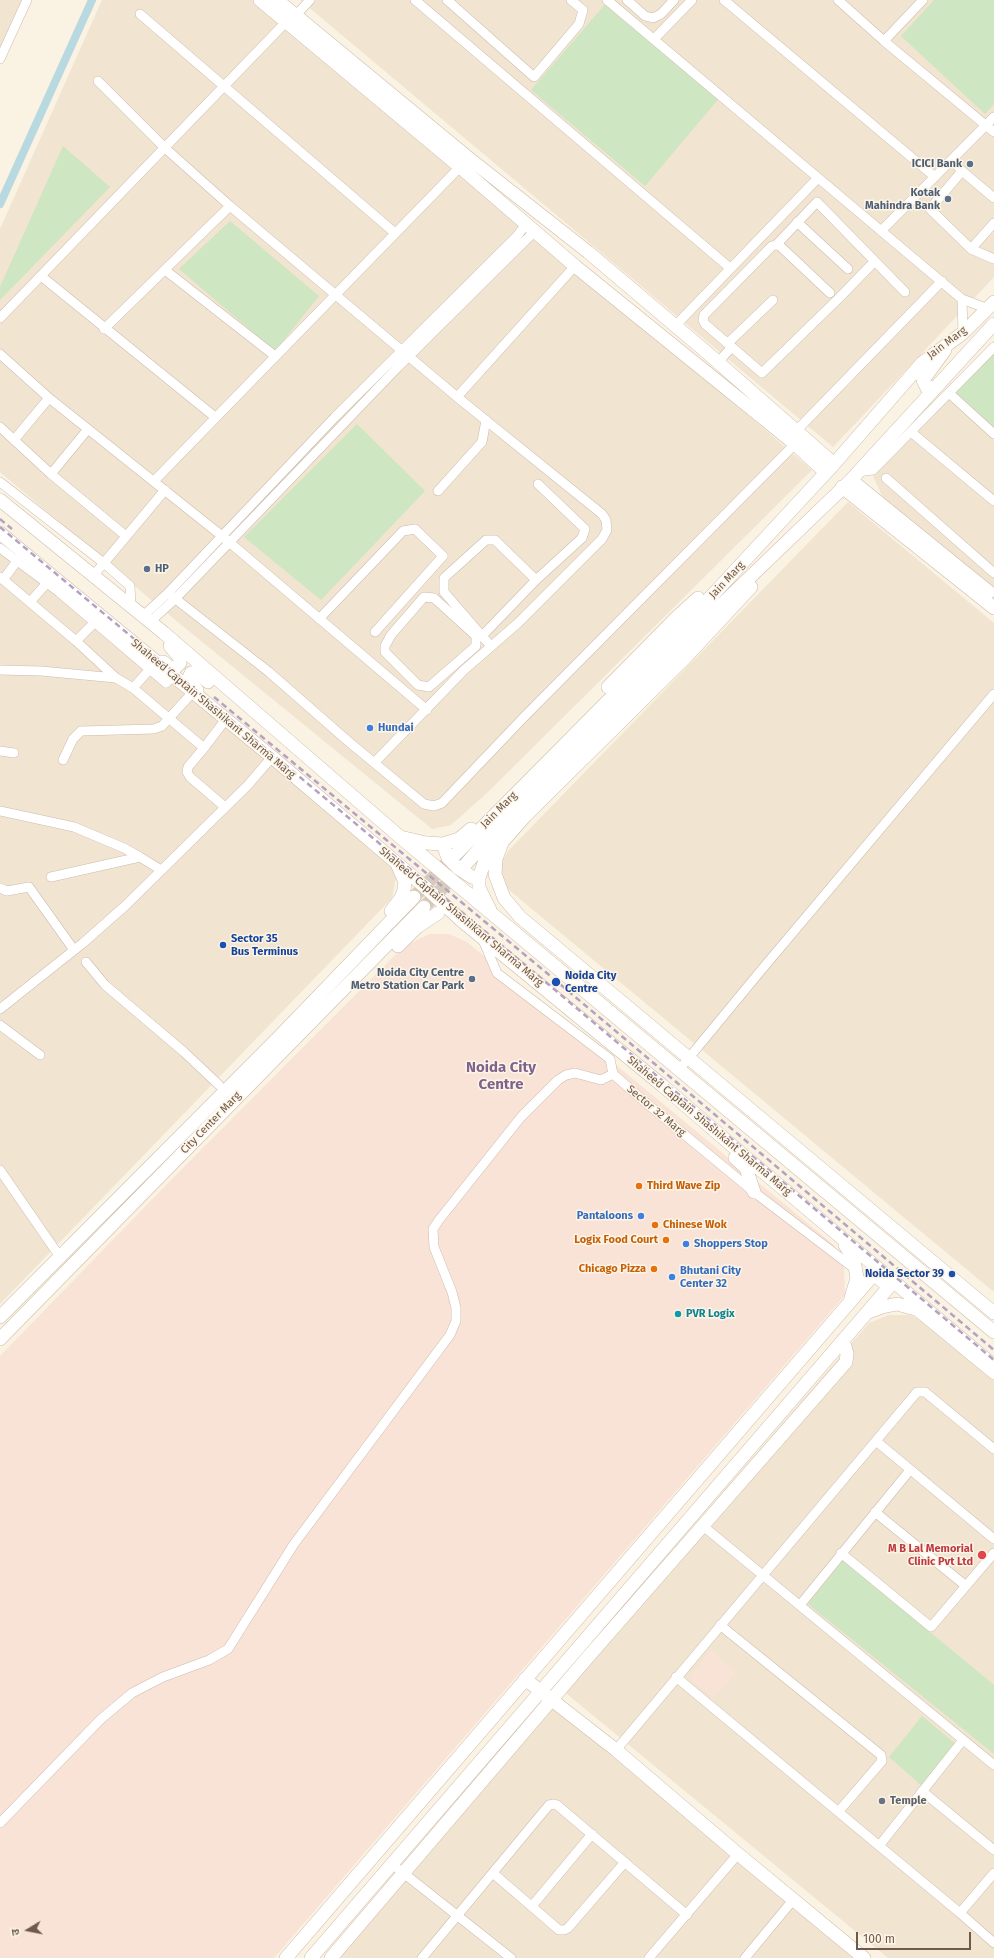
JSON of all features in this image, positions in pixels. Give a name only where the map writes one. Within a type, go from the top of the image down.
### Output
[{"type":"main road","points":[[260,0],[291,19],[588,252],[718,362],[795,438],[829,468]]},
{"type":"main road","points":[[277,0],[291,19],[575,266],[795,438]]},
{"type":"main road","points":[[530,227],[539,215]]},
{"type":"main road","name":"Jain Marg","points":[[455,855],[708,600],[765,539],[922,363],[933,353],[963,333],[991,305]]},
{"type":"main road","name":"Jain Marg","points":[[465,865],[489,838],[718,608],[769,561],[799,528],[850,480],[994,324]]},
{"type":"main road","points":[[936,387],[927,388],[923,380],[942,355],[947,345]]},
{"type":"main road","points":[[850,480],[994,596]]},
{"type":"main road","points":[[850,480],[994,608]]},
{"type":"main road","name":"Shaheed Captain Shashikant Sharma Marg","points":[[0,500],[164,633],[400,837],[678,1071],[994,1332]]},
{"type":"main road","points":[[0,511],[14,511]]},
{"type":"main road","name":"Shaheed Captain Shashikant Sharma Marg","points":[[0,533],[272,757],[397,863],[462,921],[663,1086],[836,1234],[994,1366]]},
{"type":"main road","points":[[400,837],[426,843],[443,844],[451,842],[466,834],[677,617],[736,561],[765,539]]},
{"type":"main road","points":[[493,915],[479,888],[479,878],[484,863],[526,815],[685,658],[737,603],[756,581],[769,561]]},
{"type":"main road","points":[[149,655],[161,660],[171,668],[179,665],[180,658],[172,650],[164,633]]},
{"type":"main road","points":[[224,717],[190,683],[188,677],[191,673],[199,674],[227,696],[239,698]]},
{"type":"main road","points":[[503,840],[496,859],[494,874],[504,898],[511,908],[846,1191],[994,1313]]},
{"type":"main road","points":[[443,844],[448,858],[458,868],[472,877],[479,878]]},
{"type":"main road","points":[[397,863],[405,882],[438,913],[451,919],[462,921]]},
{"type":"main road","points":[[89,1228],[99,1210],[122,1184],[392,910],[401,898],[405,882]]},
{"type":"main road","name":"City Center Marg","points":[[0,1317],[278,1038],[414,898]]},
{"type":"main road","name":"City Center Marg","points":[[0,1339],[424,908]]},
{"type":"main road","points":[[97,1240],[117,1228],[136,1213],[283,1062],[328,1013],[417,928],[438,913]]},
{"type":"main road","points":[[701,1119],[704,1127],[711,1136],[746,1168],[754,1192]]},
{"type":"main road","points":[[836,1234],[854,1260],[857,1278],[850,1302]]},
{"type":"main road","points":[[286,1958],[874,1274],[889,1287],[311,1958]]},
{"type":"main road","points":[[865,1314],[882,1307],[897,1304],[911,1306],[932,1314]]},
{"type":"main road","points":[[331,1958],[552,1700],[846,1362],[847,1354],[844,1340]]},
{"type":"main road","points":[[525,1679],[616,1750],[738,1854],[864,1958]]},
{"type":"street","points":[[0,46],[21,0]]},
{"type":"street","points":[[0,59],[27,0]]},
{"type":"street","points":[[0,318],[310,0]]},
{"type":"street","points":[[415,0],[730,268]]},
{"type":"street","points":[[447,0],[534,76],[579,24],[583,10],[571,0]]},
{"type":"street","points":[[607,0],[962,299],[991,305]]},
{"type":"street","points":[[627,0],[645,16],[653,18],[661,14],[674,0]]},
{"type":"street","points":[[654,40],[692,0]]},
{"type":"street","points":[[724,0],[935,177]]},
{"type":"street","points":[[838,0],[884,41],[994,132]]},
{"type":"street","points":[[884,41],[923,0]]},
{"type":"street","points":[[140,14],[394,233]]},
{"type":"street","points":[[98,81],[165,148],[230,206],[457,397],[602,514],[607,524],[607,530],[602,538],[518,623],[464,670],[427,710],[375,762]]},
{"type":"street","points":[[881,231],[994,117]]},
{"type":"street","points":[[952,160],[962,171],[994,198]]},
{"type":"street","points":[[154,481],[394,233],[460,167]]},
{"type":"street","points":[[962,171],[930,208],[971,249],[994,260]]},
{"type":"street","points":[[675,326],[818,178]]},
{"type":"street","points":[[874,262],[762,373],[705,324],[703,320],[704,315],[772,246],[776,245],[817,202],[905,292]]},
{"type":"street","points":[[104,329],[230,206]]},
{"type":"street","points":[[797,222],[848,269]]},
{"type":"street","points":[[971,249],[994,223]]},
{"type":"street","points":[[146,619],[168,593],[222,536],[401,350],[517,236],[530,227]]},
{"type":"street","points":[[146,619],[175,599],[409,357],[530,227]]},
{"type":"street","points":[[776,245],[780,246],[830,293]]},
{"type":"street","points":[[457,397],[575,266]]},
{"type":"street","points":[[165,270],[275,356]]},
{"type":"street","points":[[40,276],[215,418]]},
{"type":"street","points":[[168,593],[269,672],[349,742],[424,804],[434,806],[442,803],[795,438],[942,281]]},
{"type":"street","points":[[962,299],[963,333]]},
{"type":"street","points":[[718,362],[730,345],[773,300]]},
{"type":"street","points":[[850,480],[873,470],[994,347]]},
{"type":"street","points":[[0,354],[49,398],[222,536],[427,710]]},
{"type":"street","points":[[949,393],[994,434]]},
{"type":"street","points":[[14,440],[49,398]]},
{"type":"street","points":[[438,491],[482,442],[486,420]]},
{"type":"street","points":[[0,427],[51,474],[126,536]]},
{"type":"street","points":[[51,474],[88,429]]},
{"type":"street","points":[[911,432],[994,501]]},
{"type":"street","points":[[886,478],[994,573]]},
{"type":"street","points":[[0,482],[130,586],[132,607]]},
{"type":"street","points":[[482,636],[536,580],[582,538],[585,529],[538,484]]},
{"type":"street","points":[[93,576],[165,490]]},
{"type":"street","points":[[319,619],[403,531],[414,529],[443,556],[375,632]]},
{"type":"street","points":[[492,646],[444,592],[444,578],[486,540],[495,540],[536,580]]},
{"type":"street","points":[[0,548],[47,583],[95,622],[166,683],[174,676]]},
{"type":"street","points":[[17,561],[2,578],[76,641],[116,678],[133,688],[204,748]]},
{"type":"street","points":[[30,602],[47,583]]},
{"type":"street","points":[[424,597],[434,598],[476,636],[476,646],[429,687],[418,685],[385,652],[385,646],[391,635],[424,597]]},
{"type":"street","points":[[76,641],[95,622]]},
{"type":"street","points":[[382,624],[391,635]]},
{"type":"street","points":[[133,688],[150,668]]},
{"type":"street","points":[[0,670],[42,671],[116,678]]},
{"type":"street","points":[[63,760],[73,739],[81,731],[154,729],[162,726],[193,692]]},
{"type":"street","points":[[678,1071],[994,694]]},
{"type":"street","points":[[224,717],[204,748],[188,767],[187,772],[190,777],[225,807]]},
{"type":"street","points":[[0,751],[14,753]]},
{"type":"street","points":[[0,1009],[74,950],[125,906],[248,785],[272,757]]},
{"type":"street","points":[[0,811],[74,827],[124,848],[161,870]]},
{"type":"street","points":[[51,877],[140,857]]},
{"type":"street","points":[[0,888],[7,891],[29,887],[74,950]]},
{"type":"street","name":"Sector 32 Marg","points":[[481,936],[497,973],[610,1059],[613,1074],[754,1192],[855,1269]]},
{"type":"street","points":[[86,962],[105,985],[184,1052],[219,1084]]},
{"type":"street","points":[[0,1025],[40,1055]]},
{"type":"street","points":[[0,1823],[101,1719],[132,1693],[163,1676],[209,1660],[228,1649],[294,1544],[450,1335],[456,1321],[456,1308],[452,1292],[434,1247],[433,1229],[439,1220],[522,1117],[558,1080],[566,1075],[574,1074],[601,1080],[613,1074]]},
{"type":"street","points":[[0,1170],[60,1257]]},
{"type":"street","points":[[911,1306],[994,1375]]},
{"type":"street","points":[[616,1750],[917,1392],[925,1392],[994,1449]]},
{"type":"street","points":[[876,1441],[994,1539]]},
{"type":"street","points":[[800,1605],[910,1470]]},
{"type":"street","points":[[875,1512],[966,1586]]},
{"type":"street","points":[[703,1526],[994,1765]]},
{"type":"street","points":[[841,1553],[931,1627],[994,1553]]},
{"type":"street","points":[[720,1625],[881,1755],[882,1761],[839,1811]]},
{"type":"street","points":[[676,1677],[839,1811],[994,1943]]},
{"type":"street","points":[[879,1846],[963,1740]]},
{"type":"street","points":[[922,1792],[994,1850]]},
{"type":"street","points":[[422,1958],[494,1874],[550,1805],[558,1805],[687,1915]]},
{"type":"street","points":[[532,1906],[592,1834]]},
{"type":"street","points":[[649,1958],[738,1854]]},
{"type":"street","points":[[494,1874],[559,1930],[564,1930],[568,1928],[625,1862]]},
{"type":"street","points":[[392,1864],[511,1958]]},
{"type":"street","points":[[960,1913],[994,1873]]},
{"type":"street","points":[[745,1958],[793,1900]]},
{"type":"shaded area","points":[[0,0],[31,0],[0,65]]},
{"type":"shaded area","points":[[102,0],[255,0],[660,340],[812,470],[487,793],[451,825],[432,829],[168,614],[0,472],[0,229]]},
{"type":"shaded area","points":[[300,0],[994,0],[994,277],[833,447]]},
{"type":"shaded area","points":[[994,351],[994,588],[883,498],[873,476]]},
{"type":"shaded area","points":[[848,502],[994,623],[994,1292],[503,885],[498,869],[509,850]]},
{"type":"shaded area","points":[[0,530],[388,860],[396,878],[392,898],[0,1304]]},
{"type":"shaded area","points":[[430,934],[449,934],[467,942],[834,1245],[844,1268],[845,1295],[274,1958],[0,1958],[0,1356],[170,1181],[404,946]]},
{"type":"shaded area","points":[[889,1315],[910,1315],[931,1325],[994,1379],[994,1958],[888,1958],[556,1685],[869,1323]]},
{"type":"shaded area","points":[[711,1649],[736,1673],[714,1698],[689,1678]]},
{"type":"shaded area","points":[[547,1698],[859,1958],[325,1958]]},
{"type":"green space","points":[[934,0],[994,0],[994,104],[985,114],[901,36]]},
{"type":"green space","points":[[608,1],[721,96],[645,186],[531,90]]},
{"type":"green space","points":[[63,146],[110,187],[0,300],[0,287]]},
{"type":"green space","points":[[230,221],[319,296],[275,351],[179,269]]},
{"type":"green space","points":[[994,341],[994,431],[947,389]]},
{"type":"green space","points":[[357,424],[425,491],[321,600],[244,537]]},
{"type":"green space","points":[[843,1560],[994,1685],[994,1754],[808,1604]]},
{"type":"green space","points":[[922,1716],[958,1746],[922,1786],[889,1757]]},
{"type":"waterway","points":[[0,204],[92,0]]},
{"type":"tunnel","points":[[414,897],[447,863]]},
{"type":"tunnel","points":[[424,907],[458,872]]},
{"type":"railway","points":[[0,519],[12,529]]},
{"type":"railway","points":[[0,527],[542,979],[994,1360]]},
{"type":"railway","points":[[214,697],[548,974],[994,1350]]},
{"type":"place","name":"ICICI Bank","points":[[970,164]]},
{"type":"place","name":"Kotak Mahindra Bank","points":[[948,199]]},
{"type":"place","name":"HP","points":[[147,569]]},
{"type":"place","name":"Hundai","points":[[370,728]]},
{"type":"place","name":"Sector 35 Bus Terminus","points":[[223,945]]},
{"type":"place","name":"Noida City Centre Metro Station Car Park","points":[[472,979]]},
{"type":"place","name":"Noida City Centre","points":[[556,982]]},
{"type":"place","name":"Third Wave Zip","points":[[639,1186]]},
{"type":"place","name":"Pantaloons","points":[[641,1216]]},
{"type":"place","name":"Chinese Wok","points":[[655,1225]]},
{"type":"place","name":"Logix Food Court","points":[[666,1240]]},
{"type":"place","name":"Shoppers Stop","points":[[686,1244]]},
{"type":"place","name":"Chicago Pizza","points":[[654,1269]]},
{"type":"place","name":"Noida Sector 39","points":[[952,1274]]},
{"type":"place","name":"Bhutani City Center 32","points":[[672,1277]]},
{"type":"place","name":"PVR Logix","points":[[678,1314]]},
{"type":"place","name":"M B Lal Memorial Clinic Pvt Ltd","points":[[982,1555]]},
{"type":"place","name":"Temple","points":[[882,1801]]},
{"type":"district","name":"Noida City Centre","points":[[501,1076]]}]
